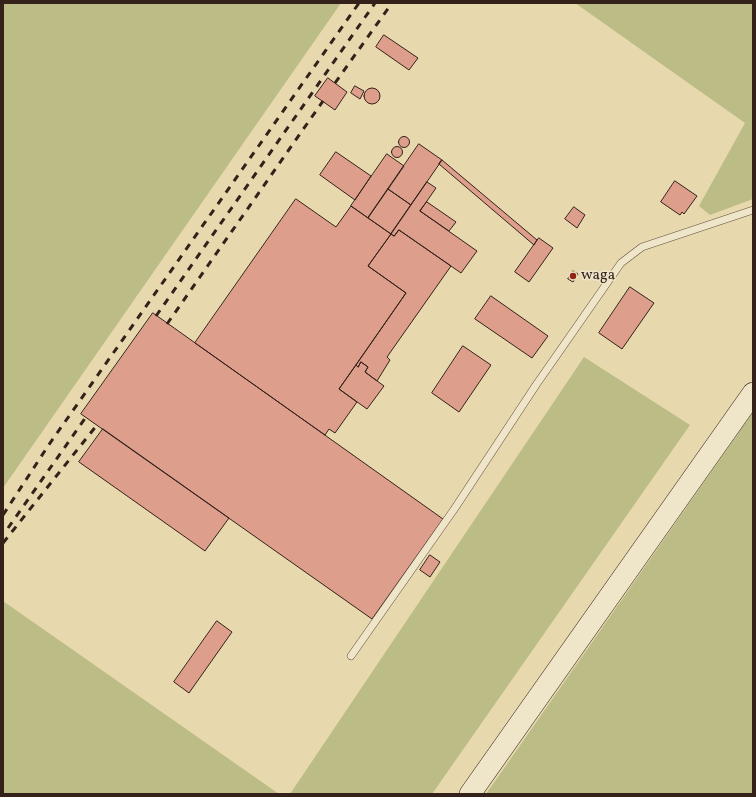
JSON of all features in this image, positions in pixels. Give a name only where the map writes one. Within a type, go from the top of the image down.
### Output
[{"type":"main road","points":[[470,794],[753,393]]},
{"type":"lane","points":[[351,656],[455,508],[532,392],[621,263],[642,247],[753,210]]},
{"type":"green space","points":[[3,3],[341,3],[3,488]]},
{"type":"green space","points":[[575,3],[753,3],[753,199],[710,215],[699,206],[745,123]]},
{"type":"green space","points":[[584,357],[690,425],[432,794],[290,794]]},
{"type":"green space","points":[[753,412],[753,794],[486,794]]},
{"type":"green space","points":[[3,601],[279,794],[3,794]]},
{"type":"building","points":[[384,35],[418,58],[409,70],[376,47]]},
{"type":"building","points":[[328,78],[347,92],[335,110],[315,96]]},
{"type":"building","points":[[355,86],[364,91],[360,99],[351,93]]},
{"type":"building","points":[[372,88],[378,90],[380,96],[378,102],[372,104],[366,102],[364,96],[366,90]]},
{"type":"building","points":[[402,137],[406,137],[408,138],[408,146],[402,147],[399,144],[399,140]]},
{"type":"building","points":[[419,144],[442,160],[411,205],[388,189]]},
{"type":"building","points":[[395,147],[399,147],[401,148],[401,156],[395,157],[392,154],[392,150]]},
{"type":"building","points":[[336,152],[371,176],[355,200],[320,175]]},
{"type":"building","points":[[387,154],[404,166],[368,218],[351,206]]},
{"type":"building","points":[[442,160],[537,240],[534,245],[439,164]]},
{"type":"building","points":[[675,181],[697,196],[684,214],[682,212],[680,215],[661,202]]},
{"type":"building","points":[[427,182],[436,188],[420,211],[477,251],[461,273],[399,230],[394,236],[391,234]]},
{"type":"building","points":[[388,189],[411,205],[391,234],[368,218]]},
{"type":"building","points":[[296,199],[336,227],[351,206],[391,234],[368,266],[406,293],[339,389],[357,402],[335,433],[329,429],[325,435],[195,343]]},
{"type":"building","points":[[427,202],[456,222],[449,231],[420,211]]},
{"type":"building","points":[[574,207],[585,215],[577,228],[565,219]]},
{"type":"building","points":[[399,230],[451,266],[387,357],[390,360],[377,381],[365,372],[368,367],[361,362],[358,367],[356,365],[406,293],[368,266],[391,234],[394,236]]},
{"type":"building","points":[[539,238],[553,248],[529,282],[515,272]]},
{"type":"building","name":"waga","points":[[573,271],[578,274],[573,282],[568,279]]},
{"type":"building","points":[[630,287],[654,303],[622,349],[599,333]]},
{"type":"building","points":[[491,296],[548,336],[532,358],[475,319]]},
{"type":"building","points":[[153,313],[443,519],[372,619],[81,414]]},
{"type":"building","points":[[463,346],[491,365],[459,412],[432,393]]},
{"type":"building","points":[[361,362],[368,367],[365,372],[384,386],[367,409],[339,389],[356,365],[358,367]]},
{"type":"building","points":[[103,429],[229,518],[205,551],[79,462]]},
{"type":"building","points":[[430,555],[440,562],[430,577],[420,570]]},
{"type":"building","points":[[217,621],[232,632],[189,693],[174,682]]},
{"type":"railway","points":[[3,515],[48,446],[359,3]]},
{"type":"railway","points":[[156,316],[375,3]]},
{"type":"railway","points":[[335,83],[392,3]]},
{"type":"railway","points":[[167,324],[323,101]]},
{"type":"railway","points":[[8,528],[86,417]]},
{"type":"railway","points":[[3,543],[97,425]]},
{"type":"place","name":"waga","points":[[573,276]]}]
